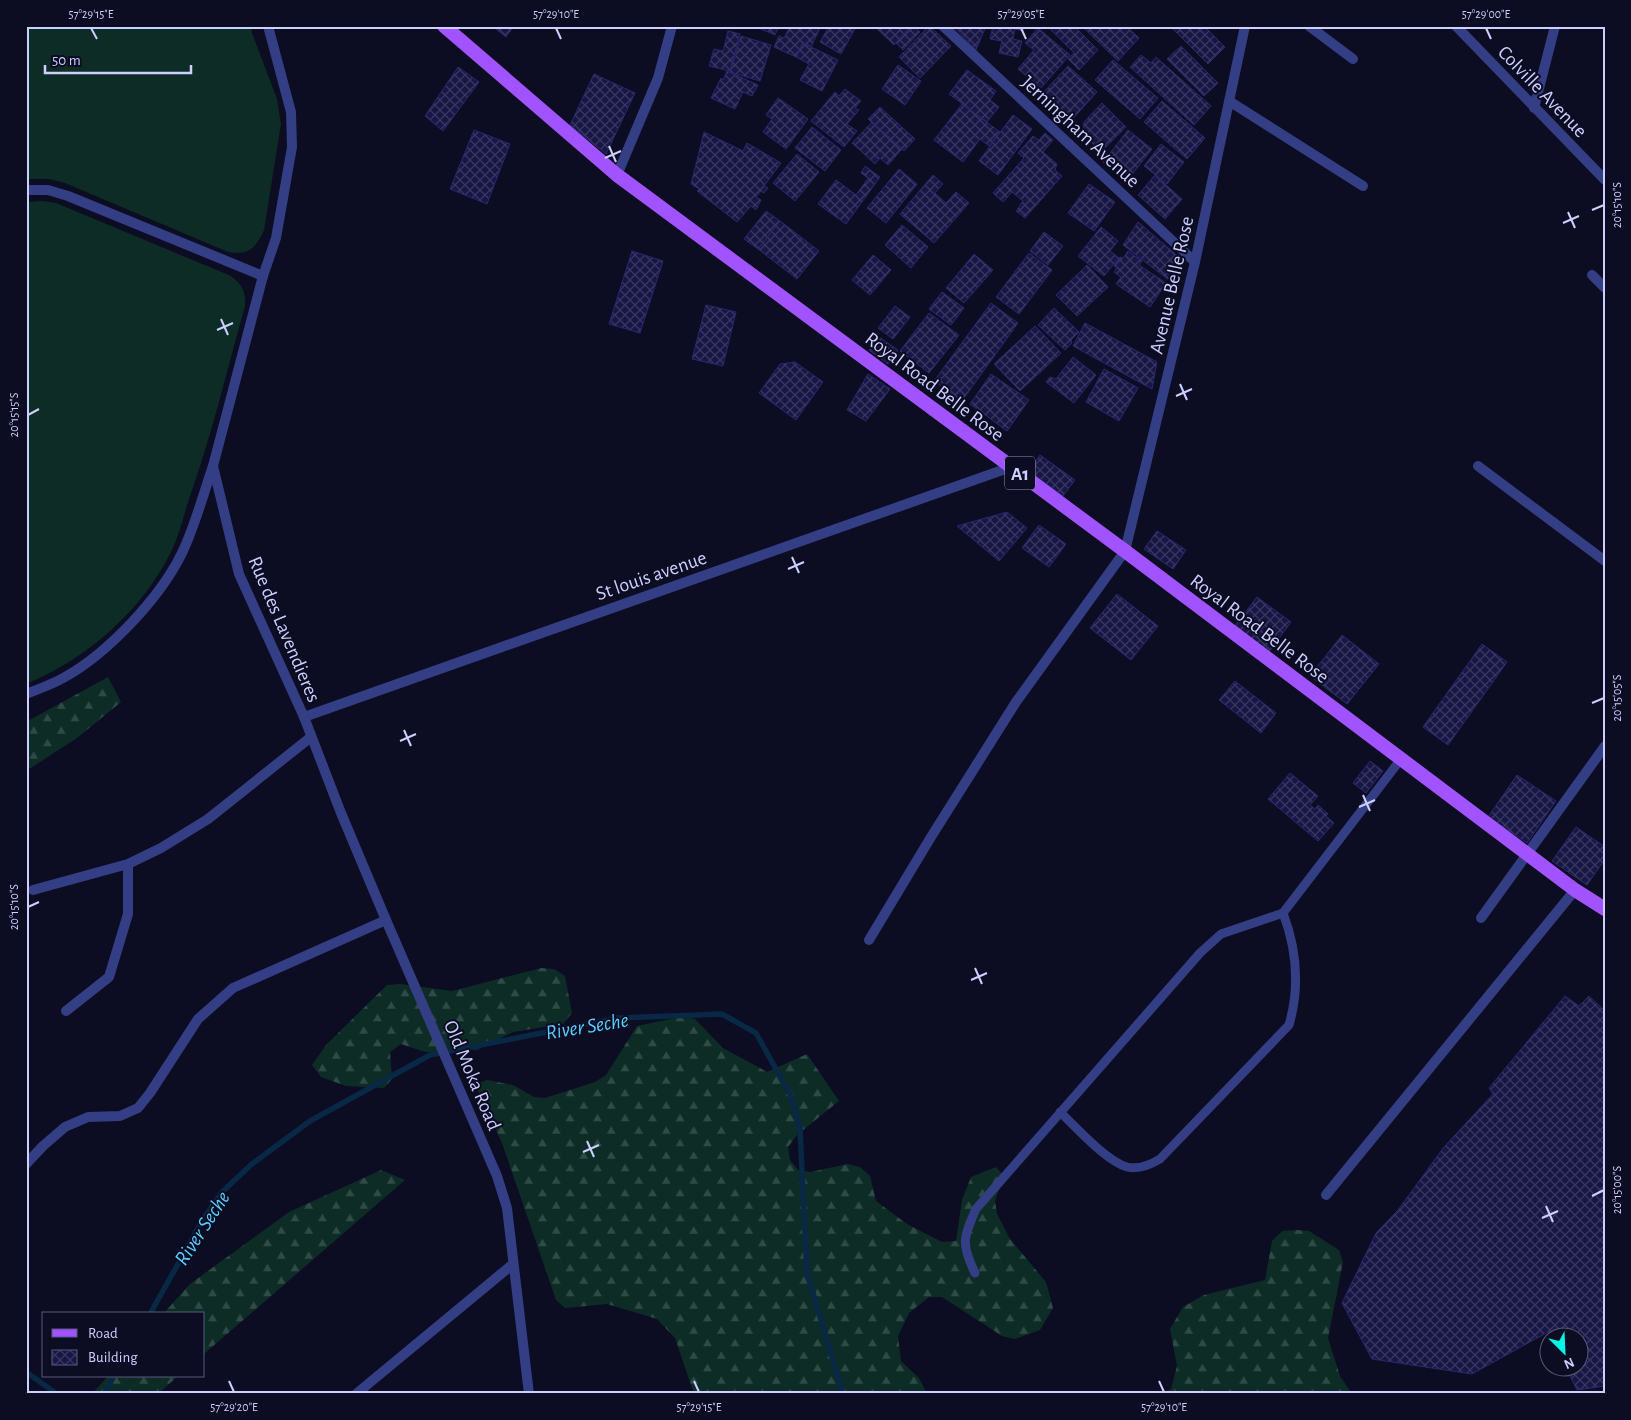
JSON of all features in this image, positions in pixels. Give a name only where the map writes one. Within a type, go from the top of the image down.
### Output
[{"type":"main road","name":"Royal Road Belle Rose","points":[[444,26],[617,175],[1126,551],[1575,890],[1605,909]]},
{"type":"street","points":[[26,694],[65,677],[100,653],[133,622],[160,588],[182,554],[213,466],[263,276],[276,238],[292,147],[291,112],[268,26]]},
{"type":"street","points":[[617,175],[658,78],[672,26]]},
{"type":"street","name":"Jerningham Avenue","points":[[943,26],[1195,262]]},
{"type":"street","name":"Avenue Belle Rose","points":[[1126,551],[1195,262],[1246,26]]},
{"type":"street","points":[[1309,26],[1353,59]]},
{"type":"street","name":"Colville Avenue","points":[[1456,26],[1605,180]]},
{"type":"street","points":[[1534,108],[1555,26]]},
{"type":"street","points":[[1229,101],[1363,186]]},
{"type":"street","points":[[26,190],[48,190],[68,196],[263,276]]},
{"type":"street","points":[[1592,275],[1605,288]]},
{"type":"street","name":"Rue des Lavendieres","points":[[213,466],[239,574],[304,717]]},
{"type":"street","points":[[1478,466],[1605,560]]},
{"type":"street","name":"St louis avenue","points":[[304,717],[1011,467]]},
{"type":"street","points":[[869,940],[1016,702],[1126,551]]},
{"type":"street","name":"Old Moka Road","points":[[304,717],[341,813],[497,1176],[507,1208],[514,1264]]},
{"type":"street","points":[[33,890],[128,864],[161,848],[208,819],[311,737]]},
{"type":"street","points":[[1481,918],[1605,746]]},
{"type":"street","points":[[66,1011],[109,977],[128,914],[128,864]]},
{"type":"street","points":[[1326,1195],[1575,890]]},
{"type":"street","points":[[26,1164],[65,1127],[88,1118],[120,1116],[138,1108],[150,1093],[198,1019],[233,988],[386,920]]},
{"type":"street","points":[[356,1394],[514,1264]]},
{"type":"street","points":[[514,1264],[529,1394]]},
{"type":"lane","points":[[975,1273],[966,1254],[965,1243],[968,1227],[976,1209],[1200,952],[1221,934],[1283,914],[1401,759]]},
{"type":"lane","points":[[1060,1112],[1108,1157],[1126,1167],[1141,1167],[1160,1159],[1289,1025],[1294,1007],[1296,986],[1295,960],[1290,932],[1283,914]]},
{"type":"green space","points":[[26,26],[251,26],[277,99],[281,124],[264,230],[258,242],[246,252],[228,252],[65,183],[49,179],[26,179]]},
{"type":"green space","points":[[43,201],[56,203],[231,276],[241,286],[244,293],[245,306],[219,402],[180,530],[175,544],[160,572],[146,593],[111,630],[70,661],[49,674],[26,684],[26,202]]},
{"type":"green space","points":[[108,677],[121,702],[77,738],[26,771],[26,722]]},
{"type":"green space","points":[[541,968],[554,969],[565,976],[572,1013],[563,1024],[513,1032],[477,1050],[425,1052],[401,1044],[390,1052],[392,1079],[384,1088],[346,1086],[321,1077],[312,1065],[326,1045],[387,985],[400,984],[452,991]]},
{"type":"green space","points":[[684,1016],[695,1019],[723,1048],[767,1072],[807,1054],[839,1101],[797,1135],[788,1147],[790,1160],[798,1170],[810,1172],[848,1164],[860,1167],[870,1176],[876,1201],[907,1224],[942,1242],[956,1241],[962,1200],[971,1177],[996,1167],[1004,1176],[995,1201],[997,1214],[1010,1239],[1046,1282],[1053,1308],[1040,1330],[1015,1339],[1002,1336],[942,1297],[929,1297],[909,1313],[898,1336],[901,1361],[919,1378],[927,1394],[694,1394],[675,1338],[657,1319],[607,1304],[565,1308],[556,1300],[502,1143],[475,1084],[487,1080],[513,1085],[534,1097],[545,1098],[595,1082],[606,1075],[637,1026]]},
{"type":"green space","points":[[381,1170],[405,1180],[205,1353],[205,1312],[165,1312],[190,1284],[289,1212]]},
{"type":"green space","points":[[1282,1231],[1309,1231],[1339,1250],[1343,1262],[1328,1338],[1340,1376],[1352,1394],[1161,1394],[1171,1389],[1177,1366],[1170,1329],[1183,1307],[1204,1295],[1265,1280],[1272,1241]]},
{"type":"green space","points":[[106,1378],[176,1378],[158,1394],[92,1394]]},
{"type":"building","points":[[492,26],[514,26],[506,37]]},
{"type":"building","points":[[757,26],[779,26],[775,35]]},
{"type":"building","points":[[790,26],[821,26],[811,47],[803,43],[796,57],[774,47],[779,36],[784,38]]},
{"type":"building","points":[[829,26],[856,27],[841,54],[820,42]]},
{"type":"building","points":[[874,26],[911,26],[894,45]]},
{"type":"building","points":[[911,26],[914,26],[920,32],[903,50],[896,43]]},
{"type":"building","points":[[929,26],[951,46],[920,78],[899,57]]},
{"type":"building","points":[[956,26],[986,26],[976,50],[955,28]]},
{"type":"building","points":[[993,26],[1024,26],[1023,31],[1015,29],[1013,39],[1022,41],[1018,57],[999,53],[1002,41],[990,39]]},
{"type":"building","points":[[1054,26],[1074,26],[1098,50],[1079,70],[1068,59],[1074,53],[1051,30]]},
{"type":"building","points":[[1082,26],[1126,26],[1139,38],[1118,61]]},
{"type":"building","points":[[1170,26],[1204,26],[1225,47],[1208,64]]},
{"type":"building","points":[[1038,28],[1070,55],[1041,88],[1018,69],[1034,50],[1025,43]]},
{"type":"building","points":[[728,31],[740,34],[730,71],[709,66],[714,49],[723,51]]},
{"type":"building","points":[[741,36],[771,45],[760,81],[730,72]]},
{"type":"building","points":[[803,43],[838,60],[822,91],[800,80],[809,64],[796,57]]},
{"type":"building","points":[[1181,46],[1218,83],[1204,96],[1167,59]]},
{"type":"building","points":[[1141,55],[1151,63],[1156,57],[1211,106],[1194,125],[1130,67]]},
{"type":"building","points":[[1113,60],[1158,98],[1140,119],[1095,80]]},
{"type":"building","points":[[898,65],[921,81],[905,105],[882,89]]},
{"type":"building","points":[[1068,66],[1097,92],[1067,125],[1045,105],[1043,93]]},
{"type":"building","points":[[458,67],[479,82],[443,131],[425,116]]},
{"type":"building","points":[[967,70],[996,91],[990,100],[999,107],[987,122],[949,94]]},
{"type":"building","points":[[727,71],[758,85],[752,96],[743,92],[735,109],[711,98],[721,78],[723,80]]},
{"type":"building","points":[[594,74],[635,93],[606,154],[570,125]]},
{"type":"building","points":[[845,89],[861,101],[855,108],[859,110],[847,124],[857,131],[844,147],[811,121],[835,92],[839,96]]},
{"type":"building","points":[[778,98],[808,119],[786,149],[763,132],[772,119],[766,115]]},
{"type":"building","points":[[1162,101],[1205,138],[1187,159],[1144,122]]},
{"type":"building","points":[[1102,103],[1126,127],[1101,152],[1083,134],[1084,122]]},
{"type":"building","points":[[962,104],[1000,132],[989,146],[980,139],[963,162],[934,140]]},
{"type":"building","points":[[880,107],[915,139],[904,151],[868,119]]},
{"type":"building","points":[[1013,115],[1032,129],[998,175],[979,161]]},
{"type":"building","points":[[872,122],[902,149],[888,165],[880,158],[875,164],[852,143]]},
{"type":"building","points":[[812,127],[841,150],[825,171],[795,148]]},
{"type":"building","points":[[474,130],[510,144],[487,204],[450,189]]},
{"type":"building","points":[[1128,130],[1152,149],[1127,181],[1103,162]]},
{"type":"building","points":[[704,132],[743,151],[747,143],[781,163],[764,186],[768,188],[764,193],[761,191],[756,197],[761,200],[756,210],[751,206],[737,222],[697,191],[699,189],[691,184]]},
{"type":"building","points":[[1045,133],[1053,140],[1043,152],[1057,164],[1055,170],[1062,176],[1025,218],[1016,211],[1023,201],[1012,192],[1003,202],[993,193],[1024,158],[1018,153],[1033,136],[1039,140]]},
{"type":"building","points":[[1161,144],[1184,162],[1167,184],[1144,166]]},
{"type":"building","points":[[797,154],[819,172],[795,201],[773,183]]},
{"type":"building","points":[[865,166],[880,177],[846,224],[818,204],[836,180],[856,195],[868,178],[861,173]]},
{"type":"building","points":[[899,169],[917,184],[886,223],[867,208]]},
{"type":"building","points":[[933,175],[943,184],[935,193],[946,203],[956,192],[969,203],[934,243],[900,214]]},
{"type":"building","points":[[1155,175],[1182,199],[1165,219],[1138,195]]},
{"type":"building","points":[[1089,184],[1115,202],[1094,231],[1068,213]]},
{"type":"building","points":[[766,211],[780,221],[758,249],[744,239]]},
{"type":"building","points":[[780,221],[819,251],[797,279],[758,249]]},
{"type":"building","points":[[1138,222],[1180,258],[1178,287],[1123,245]]},
{"type":"building","points":[[902,225],[928,247],[911,268],[885,245]]},
{"type":"building","points":[[1101,227],[1118,241],[1110,251],[1119,258],[1104,276],[1078,256]]},
{"type":"building","points":[[1044,232],[1063,246],[1048,265],[1030,251]]},
{"type":"building","points":[[632,251],[663,261],[640,333],[609,324]]},
{"type":"building","points":[[1128,251],[1142,261],[1139,265],[1166,283],[1150,307],[1116,284],[1121,277],[1114,272],[1117,267],[1114,266],[1120,257],[1123,258]]},
{"type":"building","points":[[1029,253],[1052,270],[1019,314],[996,297]]},
{"type":"building","points":[[974,254],[993,270],[964,303],[946,288]]},
{"type":"building","points":[[873,255],[891,270],[870,295],[852,280]]},
{"type":"building","points":[[1087,265],[1108,287],[1077,316],[1056,295]]},
{"type":"building","points":[[942,292],[964,308],[951,325],[929,309]]},
{"type":"building","points":[[991,303],[1018,323],[962,401],[934,381]]},
{"type":"building","points":[[706,305],[736,312],[723,366],[692,359]]},
{"type":"building","points":[[895,306],[910,317],[893,339],[878,328]]},
{"type":"building","points":[[1054,308],[1079,332],[1065,350],[1038,325]]},
{"type":"building","points":[[929,313],[959,335],[929,373],[900,351]]},
{"type":"building","points":[[1085,323],[1157,362],[1152,389],[1073,346]]},
{"type":"building","points":[[1035,326],[1061,353],[1020,391],[994,364]]},
{"type":"building","points":[[879,337],[898,350],[888,364],[869,350]]},
{"type":"building","points":[[1073,357],[1096,375],[1074,403],[1046,382],[1050,377],[1056,379]]},
{"type":"building","points":[[795,362],[823,382],[796,420],[759,393],[780,364]]},
{"type":"building","points":[[1104,369],[1138,388],[1119,421],[1086,402]]},
{"type":"building","points":[[868,374],[890,389],[866,421],[847,410]]},
{"type":"building","points":[[991,374],[1029,400],[1007,431],[970,404]]},
{"type":"building","points":[[1040,455],[1075,480],[1063,496],[1029,471]]},
{"type":"building","points":[[1007,512],[1027,528],[999,561],[957,526]]},
{"type":"building","points":[[1039,525],[1066,544],[1049,567],[1022,548]]},
{"type":"building","points":[[1157,531],[1186,550],[1173,569],[1144,549]]},
{"type":"building","points":[[1117,594],[1158,626],[1131,660],[1090,628]]},
{"type":"building","points":[[1257,597],[1291,622],[1269,652],[1234,627]]},
{"type":"building","points":[[1342,635],[1379,664],[1347,704],[1310,676]]},
{"type":"building","points":[[1482,644],[1507,662],[1448,745],[1423,727]]},
{"type":"building","points":[[1235,681],[1276,713],[1261,733],[1219,700]]},
{"type":"building","points":[[1370,761],[1383,771],[1366,793],[1353,783]]},
{"type":"building","points":[[1290,773],[1318,796],[1310,805],[1315,809],[1318,805],[1334,823],[1318,841],[1268,799]]},
{"type":"building","points":[[1517,775],[1556,801],[1527,843],[1488,817]]},
{"type":"building","points":[[1576,827],[1605,847],[1605,859],[1587,885],[1552,861]]},
{"type":"building","points":[[1565,996],[1579,1006],[1589,996],[1605,1011],[1605,1386],[1577,1390],[1571,1378],[1588,1378],[1588,1328],[1538,1328],[1538,1338],[1472,1374],[1372,1359],[1342,1303],[1376,1233],[1398,1210],[1444,1147],[1493,1094],[1489,1088]]},
{"type":"waterway","name":"River Seche","points":[[151,1312],[202,1221],[222,1192],[252,1164],[310,1121],[430,1055],[618,1018],[722,1014],[756,1033],[791,1096],[800,1129],[807,1273],[843,1394]]},
{"type":"waterway","points":[[26,1372],[57,1394]]},
{"type":"waterway","name":"River Seche","points":[[104,1394],[113,1378]]}]
